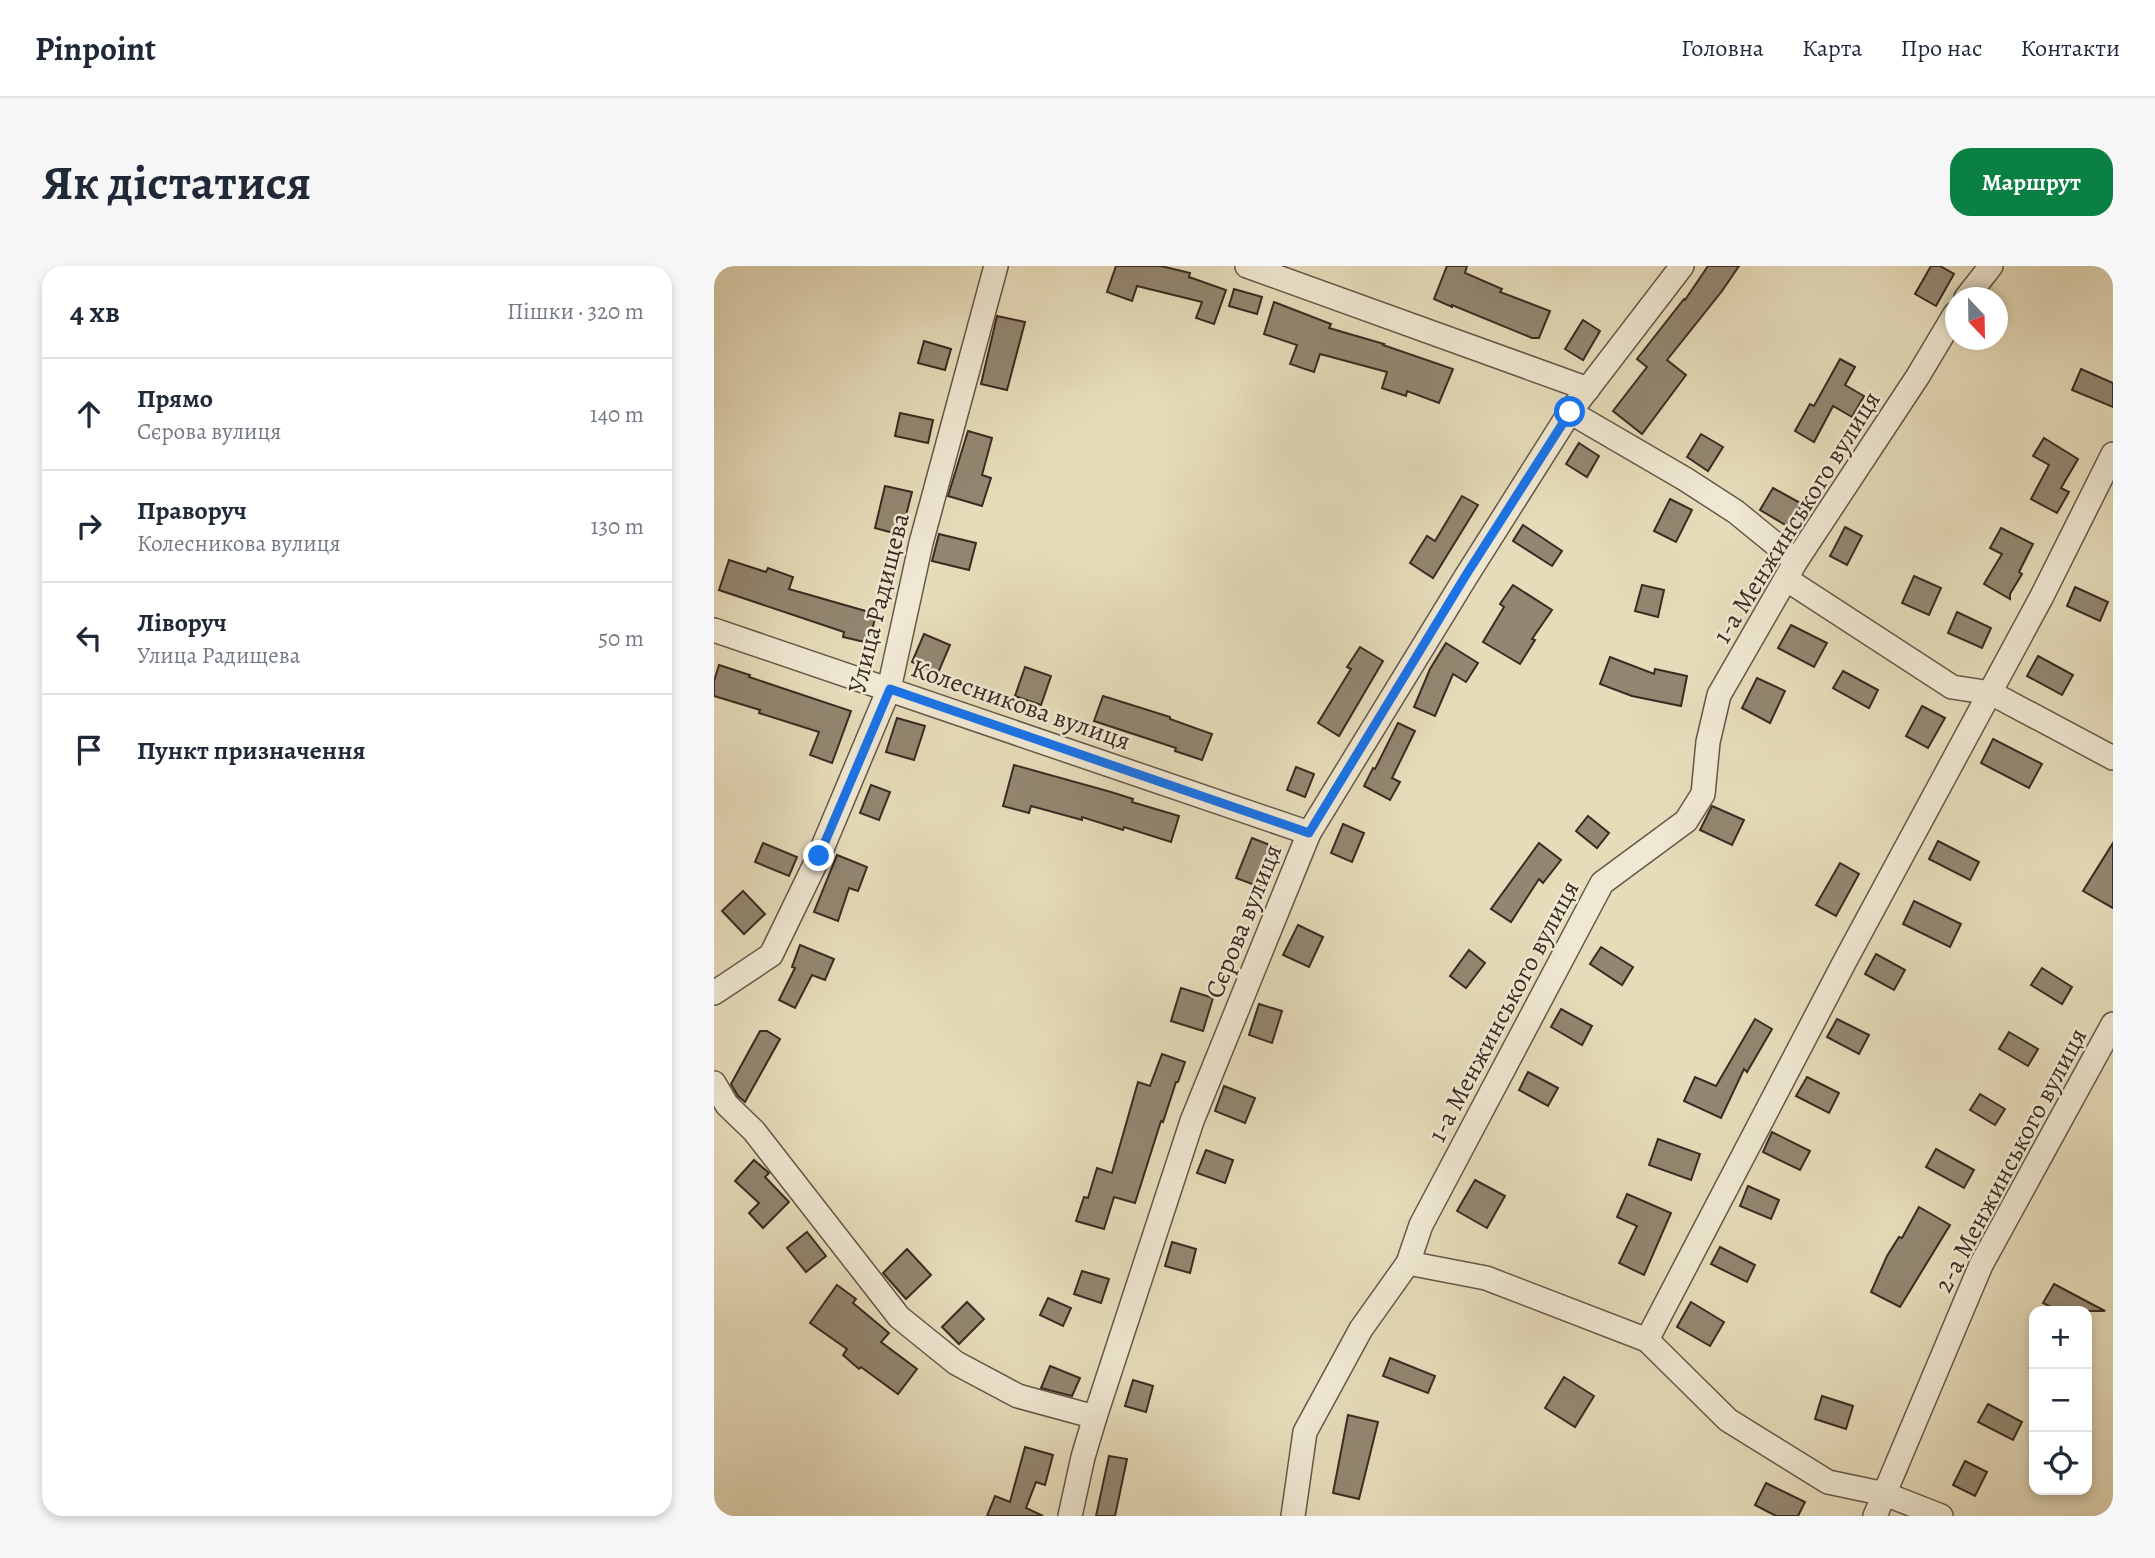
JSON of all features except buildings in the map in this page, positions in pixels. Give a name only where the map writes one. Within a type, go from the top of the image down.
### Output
[{"type":"street","name":"Улица Радищева","points":[[714,993],[771,955],[819,856],[890,689],[921,543],[996,266]]},
{"type":"street","points":[[1247,266],[1588,389]]},
{"type":"street","name":"Сєрова вулиця","points":[[1070,1516],[1095,1417],[1192,1121],[1309,833],[1466,575],[1570,412],[1682,266]]},
{"type":"street","points":[[1975,287],[1991,266]]},
{"type":"street","name":"1-а Менжинського вулиця","points":[[1293,1516],[1305,1432],[1361,1329],[1408,1263],[1421,1225],[1602,883],[1686,821],[1703,794],[1708,742],[1718,695],[1791,570],[1945,331]]},
{"type":"street","points":[[1570,412],[1736,512],[1791,570],[1952,687],[1991,693],[2113,758]]},
{"type":"street","points":[[1647,1340],[1845,961],[1991,693],[2113,454]]},
{"type":"street","name":"Колесникова вулиця","points":[[714,630],[1309,833]]},
{"type":"street","name":"2-а Менжинського вулиця","points":[[1875,1516],[1981,1265],[2113,1024]]},
{"type":"street","points":[[714,1083],[727,1105],[754,1131],[899,1317],[956,1363],[1018,1396],[1095,1417]]},
{"type":"street","points":[[1408,1263],[1486,1278],[1647,1340],[1728,1420],[1828,1482],[1885,1494],[1941,1516]]},
{"type":"route","points":[[819,856],[890,689],[1309,833],[1466,575],[1570,412]]}]
